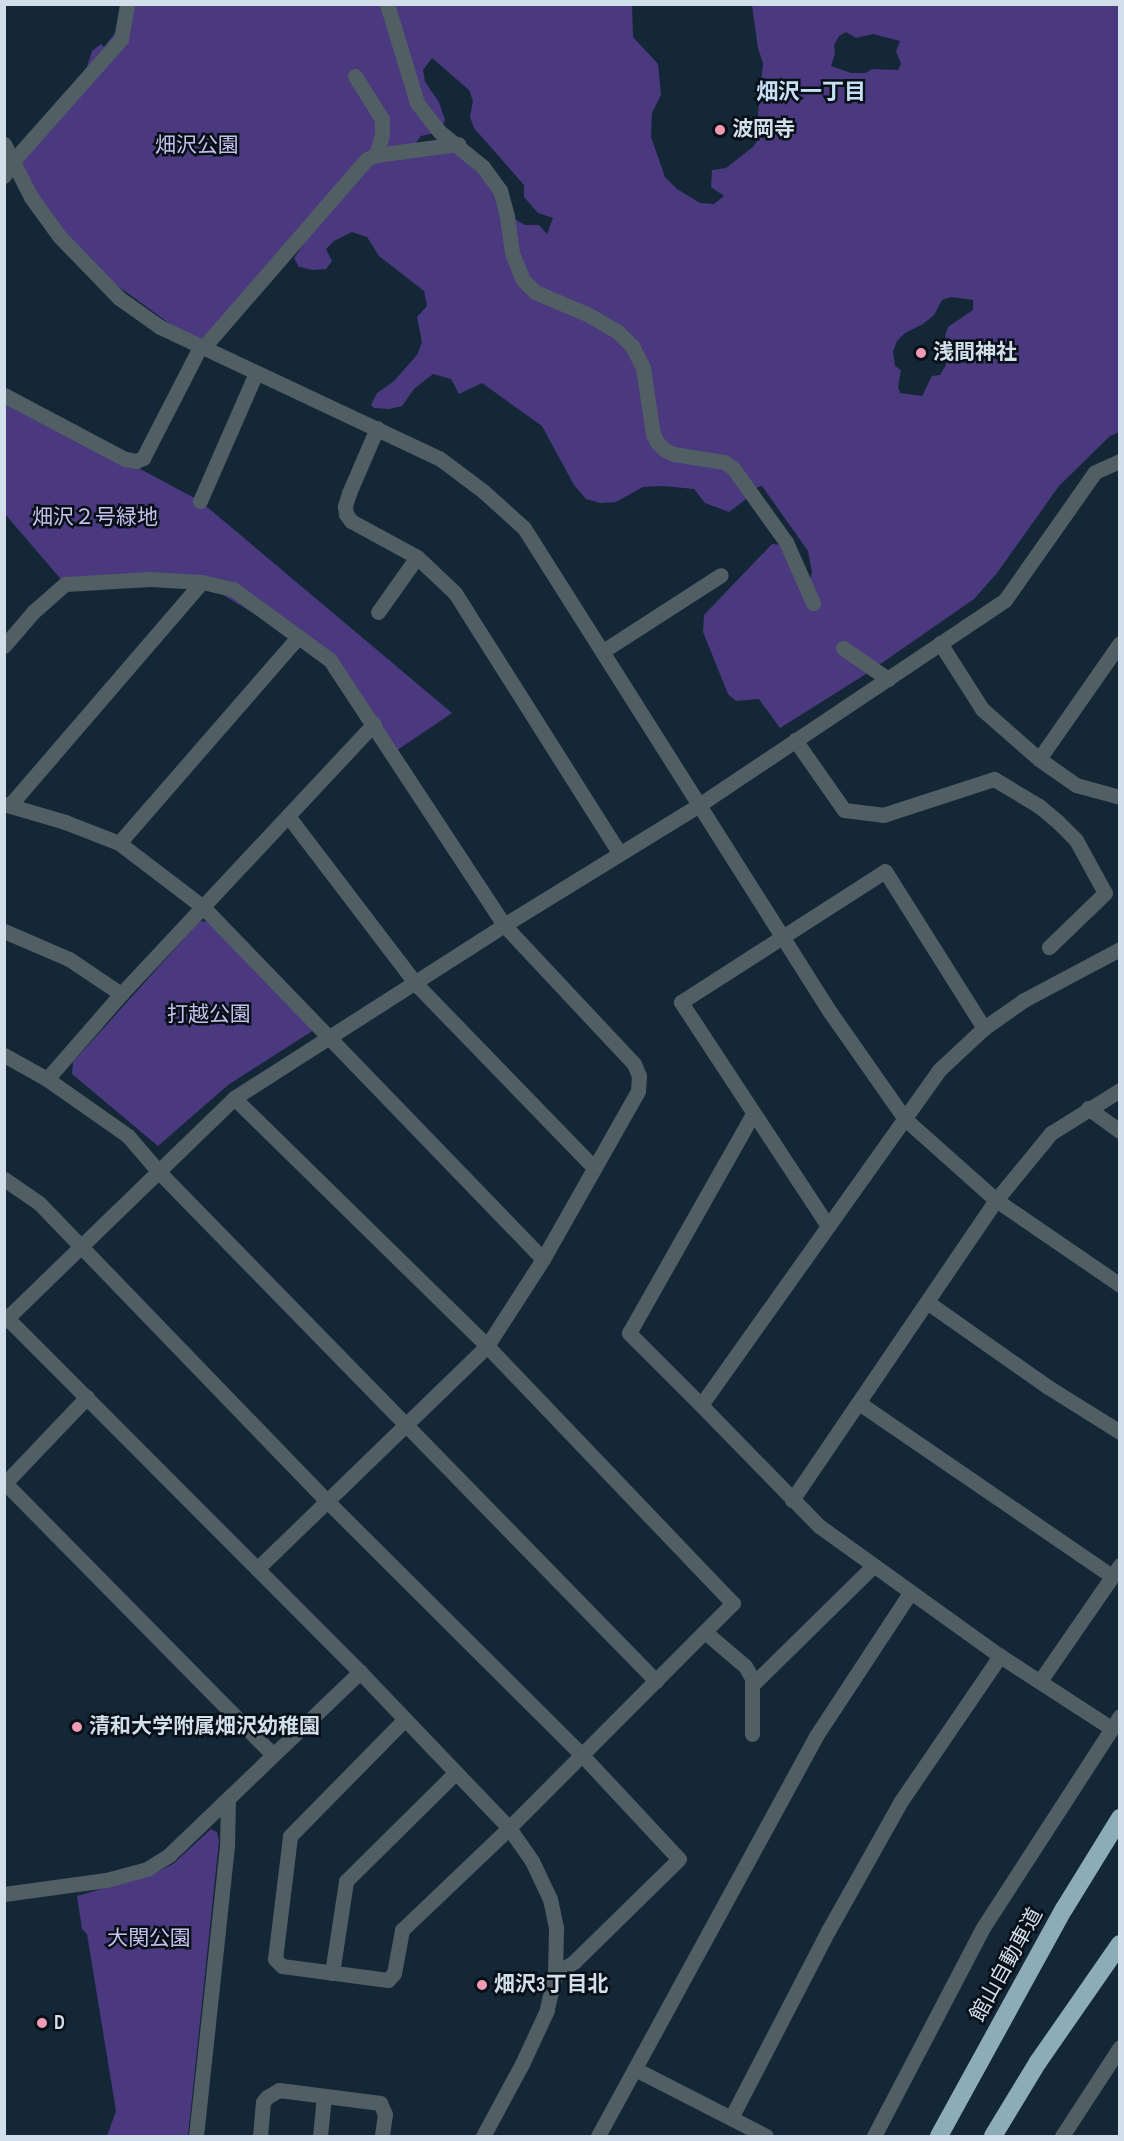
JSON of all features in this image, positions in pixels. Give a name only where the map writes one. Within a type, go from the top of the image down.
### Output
[{"type":"highway","name":"館山自動車道","points":[[939,2136],[1064,1909],[1119,1818]]},
{"type":"highway","points":[[993,2136],[1038,2062],[1119,1944]]},
{"type":"street","points":[[4,176],[14,161],[122,39],[127,4]]},
{"type":"street","points":[[387,4],[417,103],[433,125],[483,167],[500,190],[507,217],[512,253],[523,280],[535,292],[587,314],[617,331],[632,346],[643,368],[657,442],[665,450],[674,454],[724,462],[734,468],[786,542],[813,603]]},
{"type":"street","points":[[355,76],[382,119],[382,135],[376,155]]},
{"type":"street","points":[[4,144],[31,197],[58,236],[119,298],[160,327],[201,348],[439,458],[483,491],[524,528],[783,934],[830,1012],[905,1119],[996,1200],[1119,1285]]},
{"type":"street","points":[[4,395],[125,459],[136,461],[143,458],[201,348],[355,172],[376,155],[458,144]]},
{"type":"street","points":[[200,501],[256,373]]},
{"type":"street","points":[[377,428],[349,493],[345,506],[346,514],[351,521],[417,557],[455,593],[619,852]]},
{"type":"street","points":[[501,2136],[485,2133],[522,2064],[547,2010],[555,1974],[558,1946],[550,1899],[532,1861],[509,1828],[360,1672],[6,1318],[81,1249],[234,1098],[619,852],[699,805],[1005,600],[1095,472],[1119,461]]},
{"type":"street","points":[[378,612],[417,557]]},
{"type":"street","points":[[603,651],[721,575]]},
{"type":"street","points":[[4,646],[33,612],[65,584],[150,579],[202,582],[233,589],[330,660],[504,925],[634,1064],[639,1076],[638,1091],[543,1259],[487,1346],[257,1569]]},
{"type":"street","points":[[202,582],[6,806],[65,822],[119,843],[203,907],[327,1039],[543,1259]]},
{"type":"street","points":[[119,843],[298,637]]},
{"type":"street","points":[[940,643],[982,709],[1039,759],[1076,785],[1119,797]]},
{"type":"street","points":[[1039,759],[1119,643]]},
{"type":"street","points":[[843,648],[888,679]]},
{"type":"street","points":[[47,1079],[121,994],[374,724]]},
{"type":"street","points":[[795,740],[844,810],[883,815],[994,779],[999,780],[1052,816],[1076,840],[1105,893],[1049,947]]},
{"type":"street","points":[[288,816],[415,983],[594,1168]]},
{"type":"street","points":[[828,1226],[681,1002],[783,934],[885,871],[984,1028]]},
{"type":"street","points":[[4,931],[69,959],[121,994]]},
{"type":"street","points":[[701,1405],[938,1071],[984,1028],[1024,1000],[1119,949]]},
{"type":"street","points":[[4,1055],[47,1079],[128,1136],[158,1171],[656,1681]]},
{"type":"street","points":[[792,1500],[996,1200],[1051,1133],[1119,1090]]},
{"type":"street","points":[[234,1098],[487,1346],[734,1603],[509,1828],[402,1929],[394,1974],[388,1980],[282,1966],[275,1959],[290,1836],[300,1822],[404,1720]]},
{"type":"street","points":[[1088,1108],[1119,1131]]},
{"type":"street","points":[[753,1114],[629,1333],[819,1526],[1000,1656],[1115,1722],[984,1926],[874,2136]]},
{"type":"street","points":[[4,1179],[39,1203],[327,1501],[582,1755],[679,1859],[574,1962],[555,1974]]},
{"type":"street","points":[[927,1302],[1048,1387],[1119,1432]]},
{"type":"street","points":[[87,1397],[5,1483],[272,1754]]},
{"type":"street","points":[[859,1403],[1116,1570],[1040,1681]]},
{"type":"street","points":[[752,1685],[873,1566]]},
{"type":"street","points":[[598,2136],[816,1736],[910,1593]]},
{"type":"street","points":[[705,1632],[745,1666],[752,1678],[752,1734]]},
{"type":"street","points":[[731,2118],[828,1931],[901,1801],[1000,1656]]},
{"type":"street","points":[[4,1894],[106,1880],[147,1869],[169,1855],[360,1672]]},
{"type":"street","points":[[333,1973],[346,1881],[455,1773]]},
{"type":"street","points":[[196,2136],[227,1844],[228,1800]]},
{"type":"street","points":[[1062,2136],[1119,2047]]},
{"type":"street","points":[[635,2070],[766,2136]]},
{"type":"street","points":[[260,2136],[263,2102],[273,2092],[279,2090],[380,2103],[385,2109],[382,2136]]},
{"type":"street","points":[[320,2136],[324,2096]]},
{"type":"green space","name":"畑沢公園","points":[[126,5],[632,5],[633,37],[658,64],[661,95],[652,113],[651,137],[665,177],[677,189],[700,203],[714,204],[724,196],[711,187],[712,170],[726,168],[753,147],[762,134],[758,115],[763,63],[758,48],[752,5],[1119,5],[1119,432],[1110,436],[1059,486],[997,573],[974,599],[866,674],[780,728],[759,699],[736,701],[728,694],[703,632],[704,615],[772,544],[783,545],[810,579],[812,572],[808,551],[762,486],[753,489],[746,499],[729,512],[705,503],[694,489],[663,486],[643,487],[616,502],[600,503],[586,499],[574,485],[542,426],[482,383],[459,394],[451,379],[433,374],[414,389],[402,406],[389,409],[374,408],[371,405],[377,393],[394,381],[417,355],[422,342],[417,317],[427,306],[424,291],[379,256],[367,237],[352,232],[334,241],[326,249],[332,261],[326,269],[313,270],[299,267],[294,258],[312,232],[203,348],[78,257],[14,161],[86,70],[92,51],[101,44],[104,47],[126,19]],"holes":[[[846,32],[856,38],[873,34],[900,41],[896,51],[901,64],[898,70],[872,69],[866,73],[851,73],[831,66],[835,54],[834,45],[839,36]],[[432,58],[469,90],[473,101],[470,117],[474,128],[524,185],[524,197],[538,213],[553,218],[547,234],[539,225],[525,225],[513,218],[465,147],[415,144],[421,136],[440,132],[445,120],[439,102],[425,82],[423,70]],[[951,297],[973,300],[973,310],[948,327],[945,336],[949,348],[946,365],[940,375],[932,376],[922,396],[900,393],[898,387],[901,370],[895,366],[893,352],[897,341],[905,333],[923,324],[934,315],[942,300]]]},
{"type":"green space","name":"畑沢２号緑地","points":[[4,396],[200,501],[452,713],[393,753],[330,660],[202,582],[65,584],[5,514]]},
{"type":"green space","name":"打越公園","points":[[200,921],[218,923],[317,1028],[228,1085],[158,1146],[72,1074],[73,1062]]},
{"type":"green space","name":"大関公園","points":[[211,1829],[217,1832],[219,1841],[188,2136],[107,2136],[116,2111],[87,1934],[82,1929],[77,1896],[151,1875],[173,1864]]},
{"type":"place","name":"波岡寺","points":[[720,130]]},
{"type":"place","name":"浅間神社","points":[[921,353]]},
{"type":"place","name":"清和大学附属畑沢幼稚園","points":[[77,1727]]},
{"type":"place","name":"畑沢3丁目北","points":[[482,1985]]},
{"type":"place","name":"D","points":[[42,2023]]},
{"type":"district","name":"畑沢一丁目","points":[[811,93]]}]
